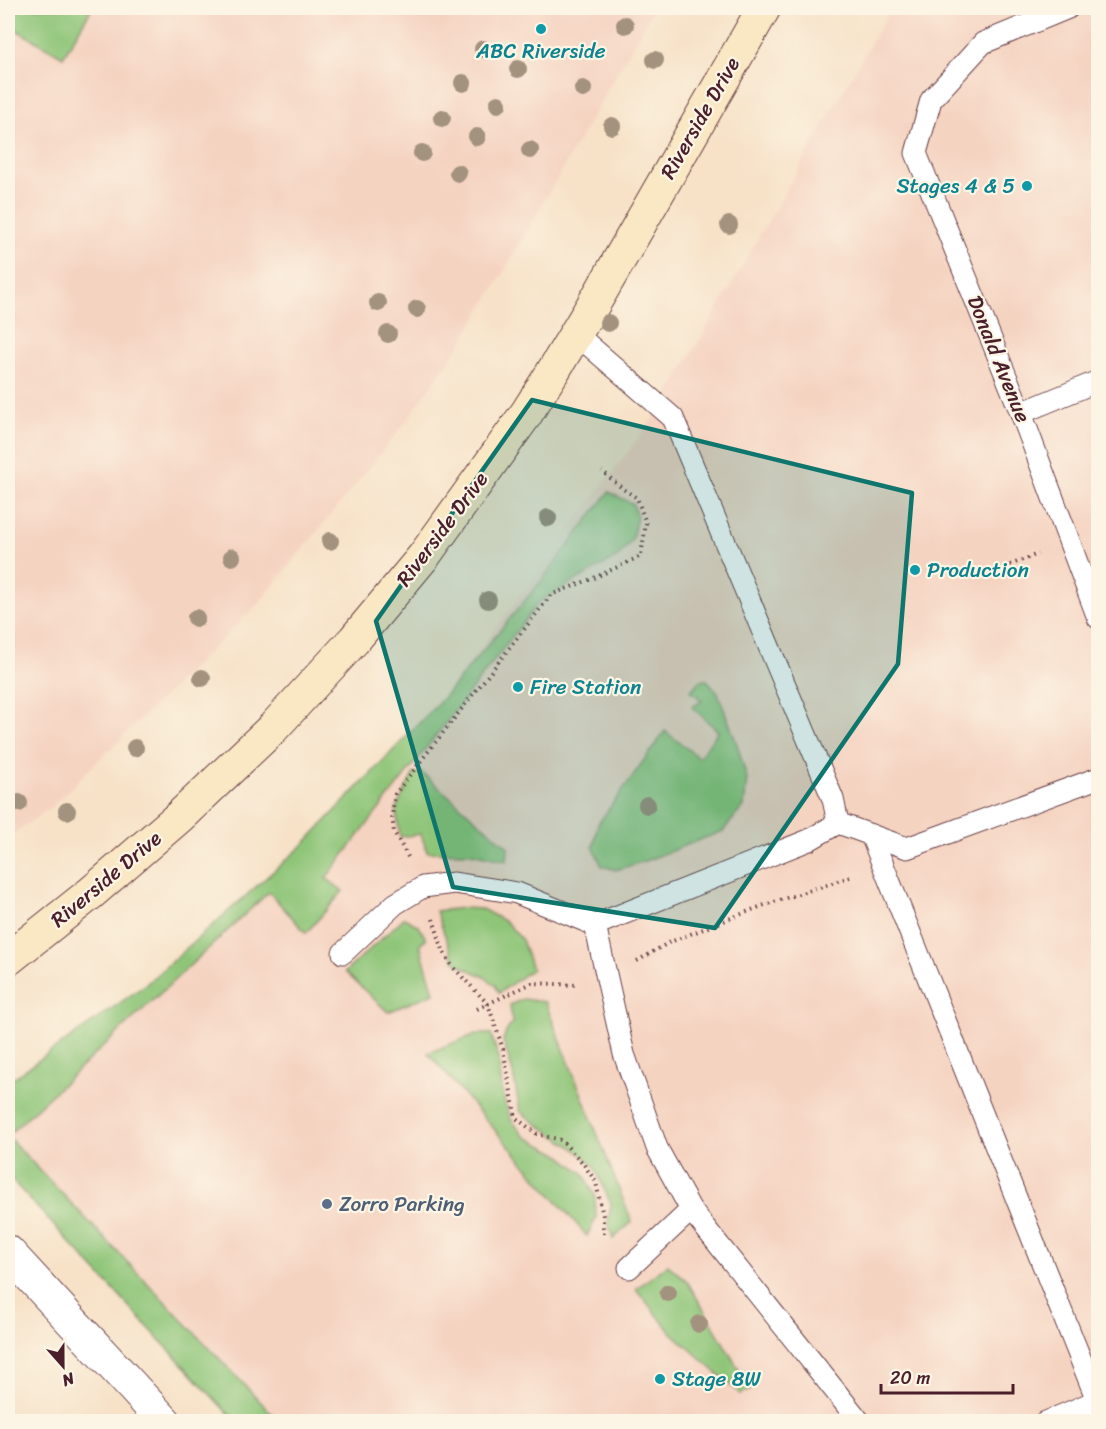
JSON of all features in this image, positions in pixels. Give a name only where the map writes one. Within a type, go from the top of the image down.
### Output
[{"type":"main road","name":"Riverside Drive","points":[[8,959],[91,893],[179,817],[271,730],[354,640],[424,556],[526,414],[576,334],[764,8]]},
{"type":"street","points":[[8,1252],[165,1422]]},
{"type":"lane","name":"Donald Avenue","points":[[1068,8],[983,43],[931,100],[916,153],[1021,413],[1098,618]]},
{"type":"lane","points":[[576,334],[673,418],[833,799],[838,823]]},
{"type":"lane","points":[[1021,413],[1098,381]]},
{"type":"lane","points":[[343,953],[395,904],[423,887],[454,882],[517,893],[596,925],[809,840],[838,823],[907,848],[1098,778]]},
{"type":"lane","points":[[872,835],[1098,1400],[1046,1422]]},
{"type":"lane","points":[[596,925],[624,1054],[657,1149],[691,1210],[860,1422]]},
{"type":"lane","points":[[629,1268],[691,1210]]},
{"type":"path","points":[[602,471],[637,498],[646,523],[641,556],[551,595],[395,794],[392,816],[394,832],[423,887],[443,950],[452,966],[488,1004],[503,1049],[516,1118],[537,1134],[561,1140],[582,1162],[596,1182],[605,1238]]},
{"type":"path","points":[[477,1009],[532,984],[608,986],[626,981],[637,961],[670,942],[762,906],[884,866]]},
{"type":"highlighted area","points":[[532,400],[912,493],[898,664],[715,928],[453,887],[376,621]]},
{"type":"shaded area","points":[[8,8],[654,8],[498,282],[457,350],[402,427],[259,603],[51,807],[8,838]]},
{"type":"shaded area","points":[[891,8],[1098,8],[1098,1421],[235,1421],[8,1176],[8,1082],[145,985],[302,846],[445,696],[659,410]]},
{"type":"green space","points":[[8,8],[92,8],[63,57],[8,25]]},
{"type":"green space","points":[[609,492],[633,504],[637,517],[632,540],[619,556],[540,601],[326,878],[343,891],[306,933],[269,892],[8,1135],[8,1082],[145,985],[302,846],[445,696],[543,579]]},
{"type":"green space","points":[[707,680],[718,693],[738,747],[747,779],[744,806],[723,831],[616,870],[602,866],[593,847],[598,824],[665,731],[699,758],[718,731],[692,707],[702,701],[691,691],[699,681]]},
{"type":"green space","points":[[421,772],[508,847],[507,861],[471,853],[427,852],[421,834],[400,837],[396,809],[413,774]]},
{"type":"green space","points":[[463,908],[482,909],[506,922],[522,940],[532,969],[499,993],[495,985],[483,976],[454,960],[436,911]]},
{"type":"green space","points":[[404,918],[419,926],[426,939],[420,945],[434,993],[388,1012],[345,972]]},
{"type":"green space","points":[[523,999],[545,1002],[632,1222],[613,1239],[608,1222],[611,1204],[594,1166],[575,1149],[520,1111],[513,1073],[503,1040],[512,1023],[510,1005]]},
{"type":"green space","points":[[476,1034],[491,1034],[499,1058],[505,1104],[511,1119],[524,1136],[557,1153],[583,1173],[595,1196],[596,1218],[587,1236],[428,1053]]},
{"type":"green space","points":[[8,1137],[279,1421],[235,1421],[8,1176]]},
{"type":"green space","points":[[668,1265],[687,1281],[751,1390],[740,1394],[670,1331],[636,1289]]},
{"type":"place","name":"ABC Riverside","points":[[541,29]]},
{"type":"place","name":"Stages 4 & 5","points":[[1027,186]]},
{"type":"place","name":"Production","points":[[915,570]]},
{"type":"place","name":"Fire Station","points":[[518,687]]},
{"type":"place","name":"Zorro Parking","points":[[327,1204]]},
{"type":"place","name":"Stage 8W","points":[[660,1379]]}]
